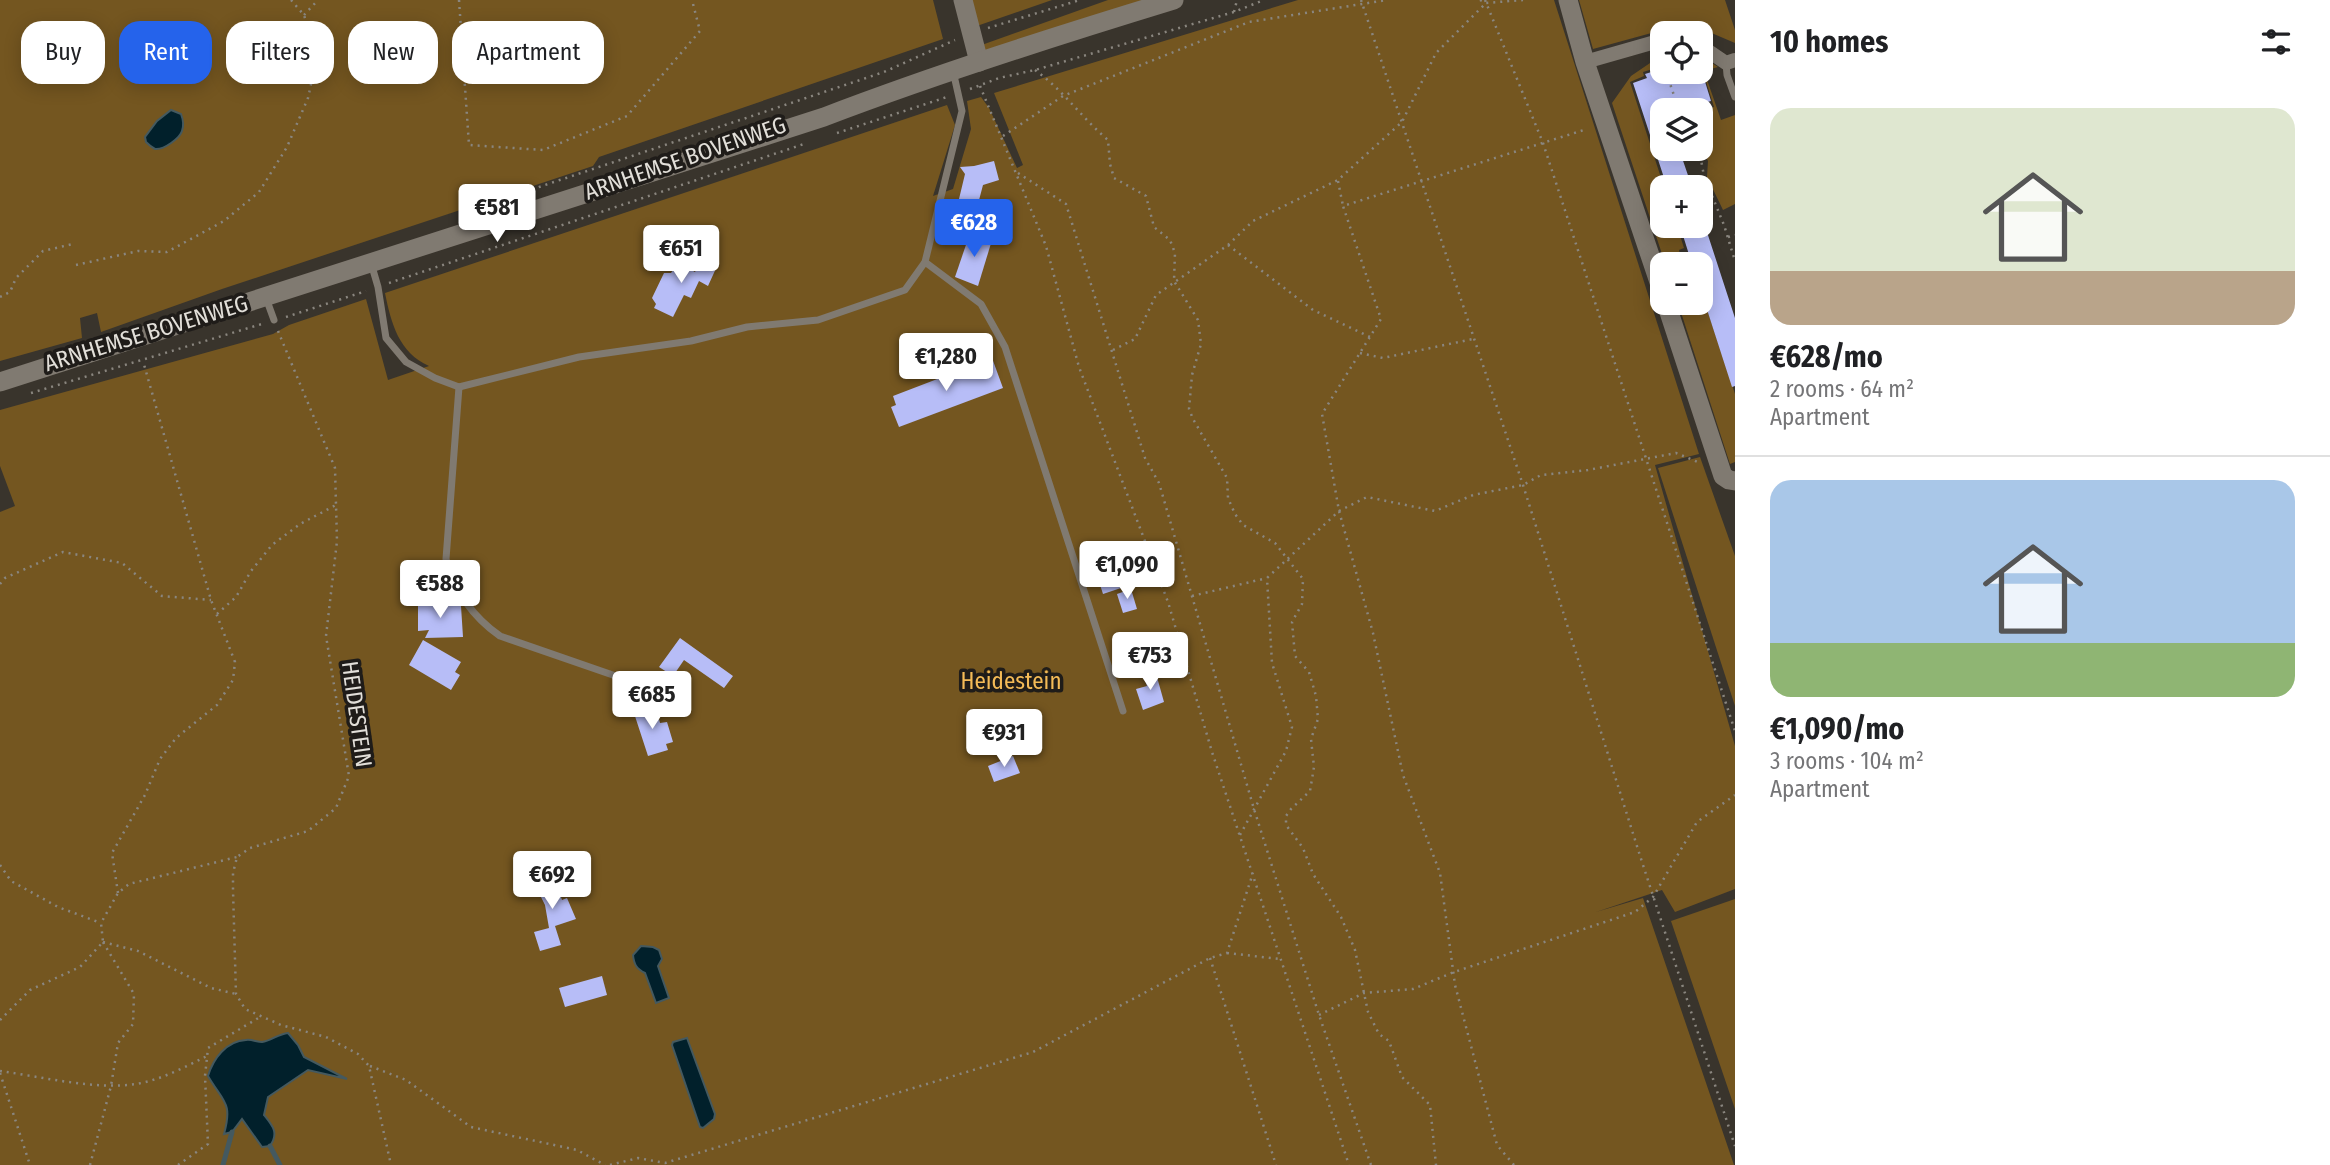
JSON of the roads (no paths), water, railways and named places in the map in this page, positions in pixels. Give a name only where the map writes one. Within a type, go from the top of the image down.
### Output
[{"type":"main road","points":[[962,0],[979,62]]},
{"type":"main road","points":[[0,382],[824,117],[1035,42],[1174,0]]},
{"type":"main road","points":[[1568,0],[1650,255]]},
{"type":"main road","points":[[1671,315],[1729,479]]},
{"type":"street","points":[[1586,62],[1650,43]]},
{"type":"street","points":[[1713,52],[1731,62]]},
{"type":"lane","points":[[1731,62],[1727,75],[1735,97]]},
{"type":"lane","points":[[371,264],[378,287],[386,338],[406,362],[459,387],[579,357],[691,341],[747,327],[818,320],[905,290],[925,262],[960,125],[961,103],[953,70]]},
{"type":"lane","points":[[925,262],[981,304],[1005,347],[1123,711]]},
{"type":"lane","points":[[266,297],[274,320]]},
{"type":"lane","points":[[459,387],[446,559],[450,577],[457,590],[486,626],[500,636],[633,682]]},
{"type":"water","points":[[171,110],[181,114],[182,131],[171,143],[155,149],[146,142],[145,137],[157,121]]},
{"type":"water","points":[[641,946],[659,950],[662,959],[658,966],[669,998],[656,1003],[645,973],[634,961],[633,955]]},
{"type":"water","points":[[288,1033],[304,1057],[347,1079],[308,1070],[268,1097],[264,1115],[274,1133],[270,1146],[262,1147],[242,1119],[232,1132],[224,1134],[227,1108],[208,1076],[213,1063],[227,1047],[239,1041],[262,1042]]},
{"type":"water","points":[[687,1038],[715,1114],[714,1119],[703,1128],[700,1127],[672,1045],[673,1042]]},
{"type":"waterway","points":[[223,1165],[232,1132]]},
{"type":"waterway","points":[[270,1146],[280,1165]]},
{"type":"park label","name":"Heidestein","points":[[1011,681]]}]
